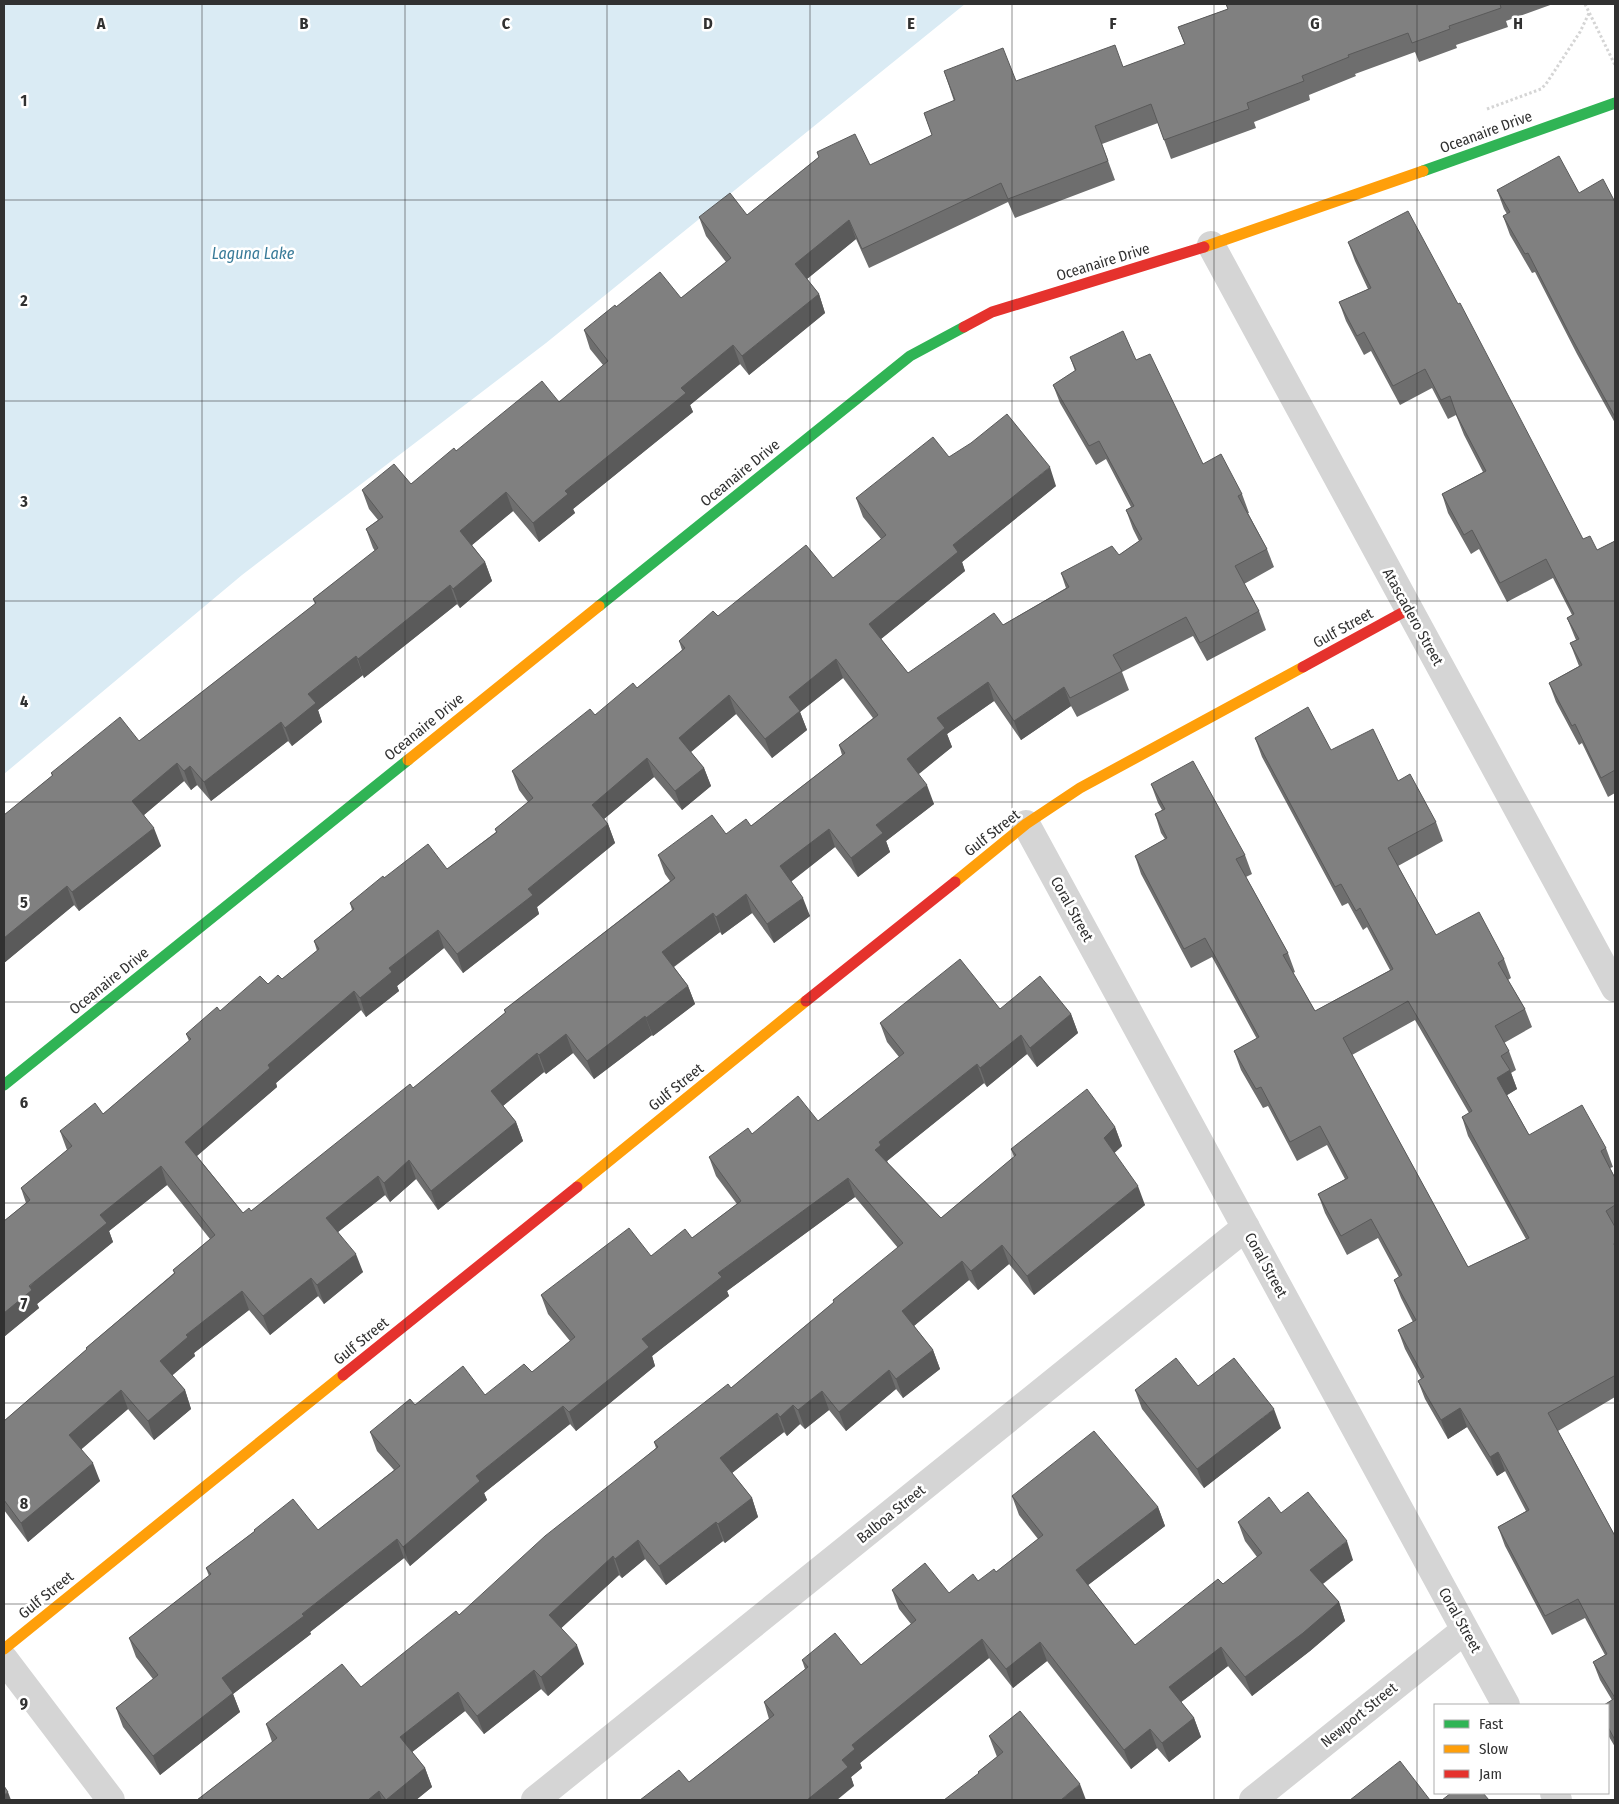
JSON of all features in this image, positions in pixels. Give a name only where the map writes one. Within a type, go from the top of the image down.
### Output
[{"type":"street","name":"Oceanaire Drive","points":[[4,1085],[910,356],[992,312],[1211,245],[1615,103]]},
{"type":"street","name":"Atascadero Street","points":[[1211,245],[1615,988]]},
{"type":"street","name":"Gulf Street","points":[[4,1649],[1026,824],[1080,788],[1409,609]]},
{"type":"street","name":"Coral Street","points":[[1026,824],[1505,1704]]},
{"type":"street","name":"Balboa Street","points":[[535,1800],[1246,1227]]},
{"type":"street","name":"Newport Street","points":[[1252,1800],[1465,1630]]},
{"type":"street","points":[[4,1659],[111,1800]]},
{"type":"path","points":[[1585,4],[1615,65]]},
{"type":"path","points":[[1484,110],[1541,89],[1580,32],[1589,13]]},
{"type":"water","name":"Laguna Lake","points":[[4,4],[965,4],[546,343],[242,575],[4,774]]},
{"type":"building","points":[[1226,4],[1500,4],[1501,8],[1449,26],[1450,29],[1412,43],[1408,33],[1348,55],[1349,57],[1302,76],[1304,81],[1247,103],[1249,109],[1164,140],[1151,104],[1095,126],[1108,161],[1008,199],[1001,183],[862,249],[849,220],[795,264],[819,294],[742,356],[733,345],[681,388],[686,393],[565,491],[568,494],[533,523],[506,492],[460,531],[485,562],[453,589],[450,585],[358,659],[356,656],[308,694],[316,703],[285,728],[281,722],[204,782],[190,766],[184,771],[177,763],[132,801],[154,828],[72,892],[67,886],[4,938],[4,815],[53,775],[51,773],[120,717],[139,741],[316,603],[313,599],[378,548],[366,529],[383,517],[362,490],[394,464],[411,484],[454,448],[456,451],[542,381],[559,402],[608,361],[584,330],[660,272],[681,298],[731,258],[699,217],[730,193],[747,215],[819,157],[817,152],[855,134],[870,165],[932,135],[924,113],[955,100],[944,71],[1003,48],[1016,81],[1115,45],[1123,67],[1185,44],[1178,27],[1228,9]]},
{"type":"building","points":[[1559,156],[1579,193],[1603,179],[1615,202],[1615,417],[1528,253],[1525,254],[1503,216],[1510,212],[1497,190]]},
{"type":"building","points":[[1408,211],[1458,304],[1460,303],[1583,539],[1590,536],[1597,550],[1615,541],[1615,770],[1601,778],[1575,724],[1572,726],[1549,683],[1582,665],[1570,643],[1579,639],[1567,618],[1574,614],[1546,559],[1500,583],[1472,530],[1464,535],[1442,494],[1486,471],[1457,416],[1450,396],[1441,400],[1425,369],[1393,386],[1364,332],[1357,336],[1339,302],[1371,288],[1348,242]]},
{"type":"building","points":[[1123,331],[1136,360],[1150,354],[1203,464],[1221,454],[1242,494],[1238,496],[1267,549],[1235,566],[1259,611],[1200,643],[1186,617],[1113,655],[1122,671],[1070,698],[1064,687],[1014,721],[988,682],[937,718],[945,728],[907,759],[927,785],[876,825],[883,833],[851,858],[829,829],[780,866],[803,898],[767,924],[746,894],[716,917],[713,913],[662,952],[688,986],[646,1018],[645,1016],[587,1061],[566,1034],[539,1055],[537,1053],[491,1091],[516,1122],[431,1191],[409,1160],[384,1183],[378,1176],[326,1218],[356,1254],[317,1285],[311,1278],[263,1316],[242,1291],[186,1335],[188,1337],[160,1361],[185,1390],[148,1421],[121,1390],[69,1435],[93,1463],[21,1523],[4,1500],[4,1421],[86,1348],[175,1273],[173,1270],[215,1235],[161,1166],[100,1215],[107,1223],[29,1286],[32,1290],[4,1313],[4,1221],[30,1200],[21,1188],[72,1146],[60,1131],[95,1103],[103,1114],[191,1039],[186,1034],[217,1007],[220,1011],[260,976],[268,984],[278,975],[282,979],[319,949],[314,941],[354,909],[350,903],[383,876],[384,878],[428,844],[447,869],[497,832],[495,829],[533,798],[512,771],[590,709],[595,715],[633,683],[637,688],[685,648],[679,641],[713,611],[718,616],[806,545],[833,578],[886,535],[856,498],[933,437],[949,457],[971,443],[1007,414],[1050,467],[953,545],[958,552],[869,624],[908,673],[994,613],[1003,625],[1069,587],[1061,573],[1112,546],[1119,555],[1142,539],[1126,510],[1134,506],[1099,441],[1089,446],[1053,385],[1076,370],[1070,357]],"holes":[[[836,659],[878,715],[839,745],[845,753],[751,826],[746,819],[726,834],[712,815],[658,855],[675,878],[504,1010],[506,1012],[413,1088],[410,1084],[251,1211],[249,1208],[243,1213],[185,1142],[270,1068],[268,1065],[354,991],[360,998],[392,972],[389,968],[438,930],[457,954],[533,895],[528,889],[608,824],[592,805],[647,758],[675,791],[704,768],[679,738],[729,695],[765,739],[800,711],[789,697]]]},
{"type":"building","points":[[1308,707],[1331,750],[1373,729],[1398,781],[1410,774],[1436,822],[1388,848],[1436,935],[1479,912],[1504,959],[1498,963],[1525,1009],[1495,1026],[1509,1051],[1501,1056],[1510,1070],[1497,1078],[1529,1135],[1582,1105],[1606,1148],[1601,1151],[1615,1178],[1615,1205],[1606,1211],[1615,1227],[1615,1379],[1614,1376],[1548,1413],[1615,1536],[1615,1698],[1593,1662],[1607,1654],[1578,1599],[1545,1616],[1498,1527],[1529,1510],[1498,1452],[1490,1457],[1460,1408],[1441,1420],[1418,1381],[1424,1377],[1398,1330],[1416,1320],[1394,1280],[1402,1275],[1371,1219],[1341,1236],[1318,1194],[1348,1178],[1320,1126],[1290,1142],[1261,1087],[1256,1089],[1234,1051],[1259,1037],[1205,938],[1184,949],[1135,856],[1167,838],[1155,814],[1165,809],[1151,784],[1193,761],[1245,855],[1236,859],[1288,953],[1283,955],[1315,1011],[1393,969],[1360,908],[1356,911],[1341,884],[1335,887],[1255,738]],"holes":[[[1408,1001],[1472,1111],[1462,1117],[1529,1238],[1468,1267],[1343,1038]]]},
{"type":"building","points":[[960,959],[1000,1009],[1040,976],[1071,1014],[1030,1048],[1021,1035],[980,1068],[977,1064],[879,1142],[881,1145],[875,1150],[941,1218],[1016,1155],[1011,1149],[1087,1089],[1115,1127],[1104,1138],[1138,1186],[1027,1276],[1002,1245],[971,1271],[962,1261],[902,1311],[933,1350],[896,1379],[889,1370],[839,1412],[822,1391],[798,1410],[793,1405],[780,1417],[777,1413],[720,1458],[752,1498],[718,1524],[716,1522],[659,1566],[638,1540],[615,1559],[613,1556],[549,1615],[577,1645],[541,1677],[534,1670],[477,1716],[458,1692],[400,1737],[425,1768],[386,1800],[379,1791],[368,1800],[197,1800],[277,1738],[266,1724],[342,1664],[361,1687],[456,1611],[459,1615],[545,1536],[658,1447],[654,1442],[728,1384],[731,1388],[834,1302],[833,1300],[903,1243],[848,1178],[718,1273],[722,1277],[642,1339],[649,1347],[569,1412],[563,1406],[476,1476],[480,1481],[403,1547],[397,1539],[302,1614],[304,1616],[222,1678],[233,1693],[153,1756],[116,1708],[158,1675],[129,1638],[211,1574],[206,1568],[293,1499],[318,1530],[400,1466],[370,1432],[410,1399],[415,1405],[463,1366],[485,1395],[524,1364],[532,1372],[575,1337],[541,1295],[629,1228],[651,1256],[685,1229],[692,1238],[741,1201],[709,1157],[748,1128],[752,1134],[798,1096],[818,1121],[904,1053],[880,1023]]},
{"type":"building","points":[[1176,1358],[1198,1386],[1234,1358],[1274,1409],[1197,1469],[1135,1390]]},
{"type":"building","points":[[1094,1431],[1158,1507],[1076,1570],[1135,1645],[1218,1579],[1223,1584],[1262,1553],[1238,1522],[1269,1497],[1281,1513],[1308,1492],[1347,1541],[1310,1570],[1339,1602],[1303,1633],[1245,1677],[1221,1647],[1169,1687],[1194,1718],[1162,1743],[1150,1729],[1124,1750],[1040,1642],[1006,1669],[982,1639],[852,1745],[855,1749],[842,1760],[848,1767],[807,1800],[640,1800],[679,1770],[689,1782],[774,1715],[764,1702],[808,1667],[802,1660],[835,1633],[861,1665],[916,1620],[892,1590],[925,1563],[949,1593],[973,1574],[978,1581],[994,1569],[996,1572],[1043,1535],[1012,1496]]},
{"type":"building","points":[[1615,1698],[1615,1740],[1609,1729],[1609,1704],[1606,1704]]},
{"type":"building","points":[[1020,1711],[1080,1784],[1063,1800],[944,1800],[1003,1752],[989,1736]]},
{"type":"building","points":[[1400,1761],[1430,1800],[1350,1800]]},
{"type":"building","points":[[4,1786],[8,1792],[4,1795]]},
{"type":"building","points":[[1450,1794],[1484,1794],[1489,1800],[1442,1800]]},
{"type":"traffic: fast","points":[[1423,171],[1615,103]]},
{"type":"traffic: fast","points":[[599,606],[910,356],[964,327]]},
{"type":"traffic: fast","points":[[4,1085],[408,760]]},
{"type":"traffic: slow","points":[[1204,247],[1423,171]]},
{"type":"traffic: slow","points":[[408,760],[599,606]]},
{"type":"traffic: slow","points":[[955,882],[1026,824],[1080,788],[1303,667]]},
{"type":"traffic: slow","points":[[577,1187],[806,1001]]},
{"type":"traffic: slow","points":[[4,1649],[343,1375]]},
{"type":"traffic: jam","points":[[964,327],[992,312],[1204,247]]},
{"type":"traffic: jam","points":[[1303,667],[1409,609]]},
{"type":"traffic: jam","points":[[806,1001],[955,882]]},
{"type":"traffic: jam","points":[[343,1375],[577,1187]]}]
